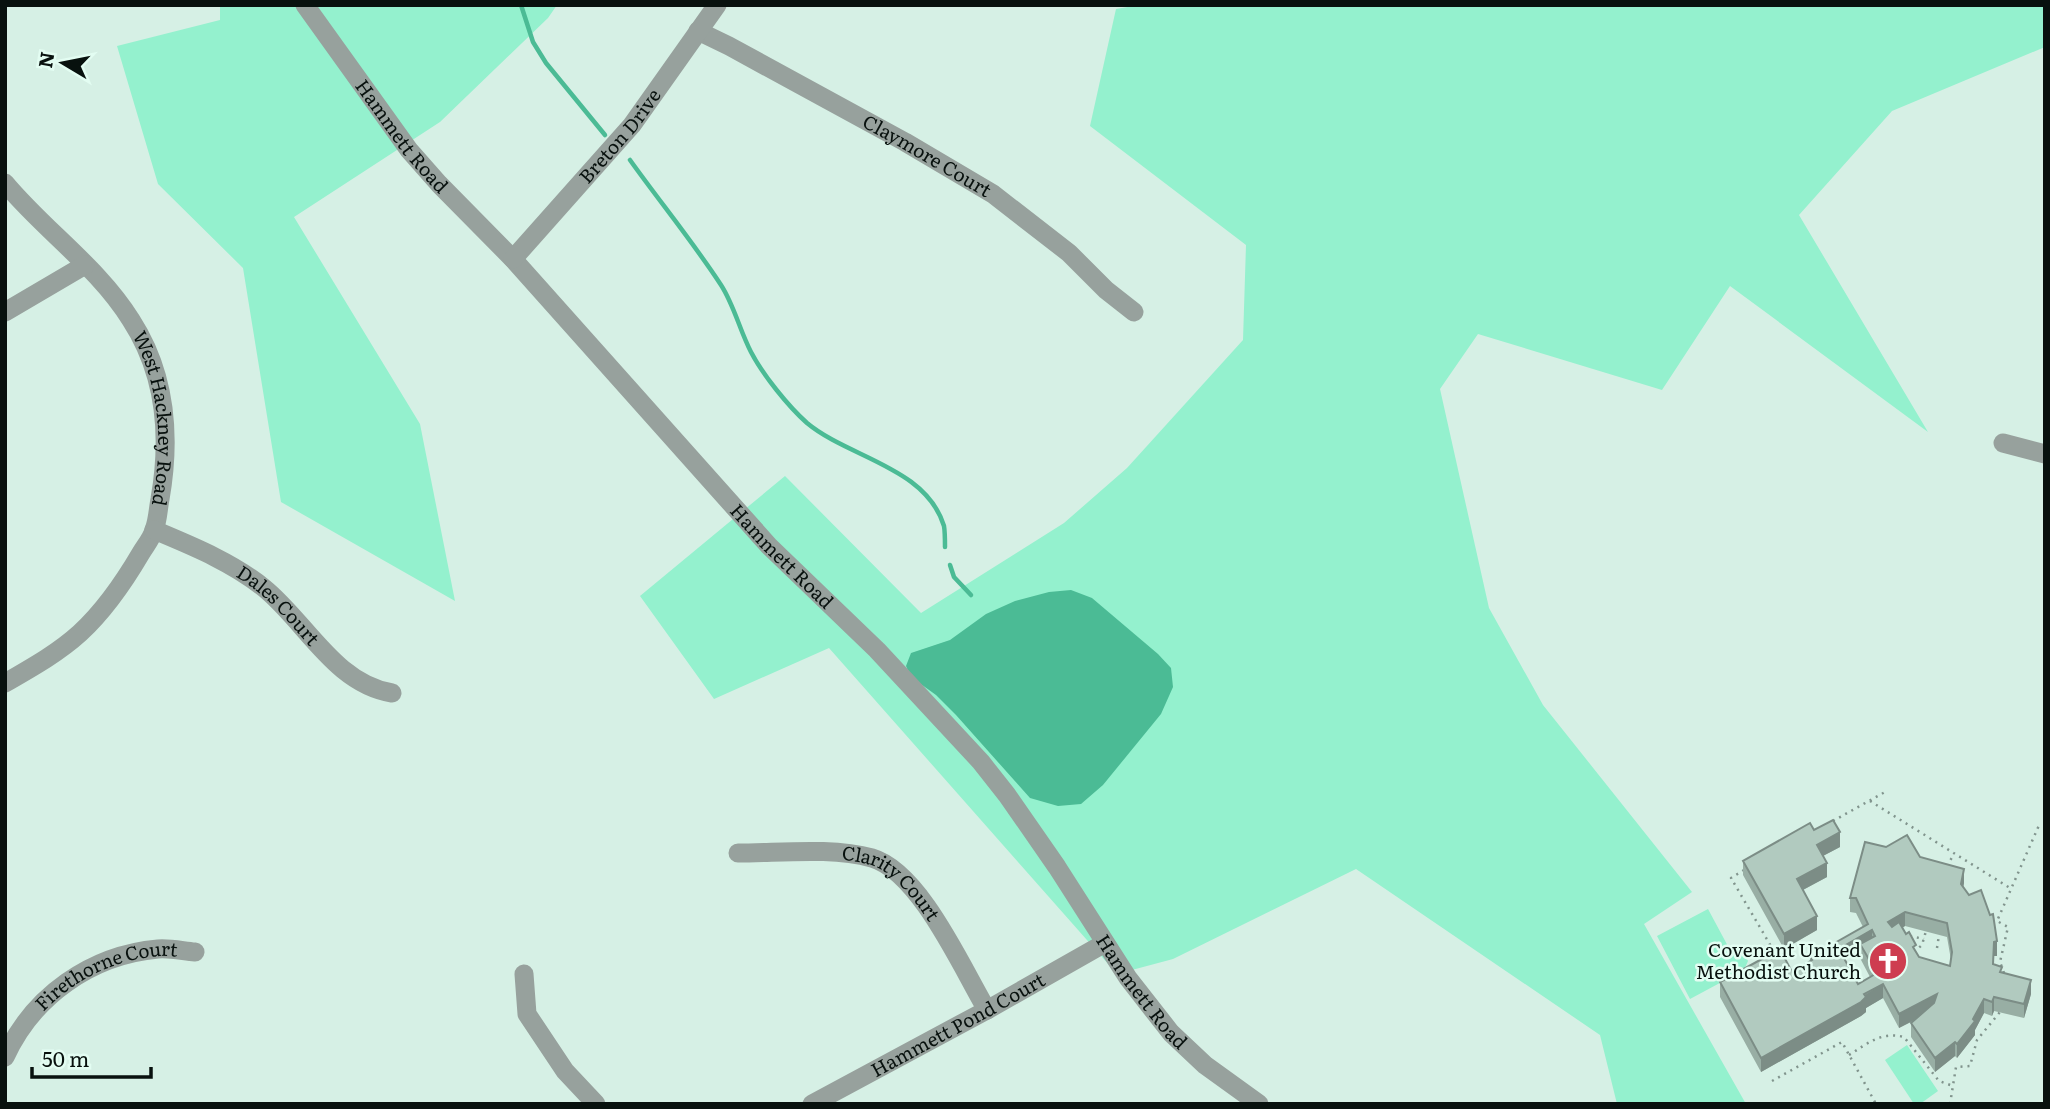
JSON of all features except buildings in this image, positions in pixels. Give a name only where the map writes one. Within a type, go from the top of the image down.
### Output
[{"type":"street","name":"Hammett Road","points":[[305,5],[409,150],[513,259],[769,546],[877,650],[981,762],[1057,867],[1128,978],[1171,1033],[1205,1065],[1259,1104]]},
{"type":"street","name":"Breton Drive","points":[[513,259],[632,125],[717,5]]},
{"type":"street","name":"Claymore Court","points":[[698,31],[905,142],[993,194],[1069,253],[1106,290],[1134,312]]},
{"type":"street","name":"West Hackney Road","points":[[5,183],[111,293],[131,320],[147,349],[159,384],[167,449],[155,530],[113,596],[82,632],[54,654],[5,683]]},
{"type":"street","points":[[5,312],[85,265]]},
{"type":"street","points":[[2003,443],[2045,454]]},
{"type":"street","name":"Dales Court","points":[[155,530],[247,575],[281,603],[345,671],[369,688],[391,693]]},
{"type":"street","name":"Clarity Court","points":[[737,853],[841,853],[874,859],[899,872],[922,897],[987,1010]]},
{"type":"street","name":"Hammett Pond Court","points":[[812,1104],[1105,943]]},
{"type":"street","name":"Firethorne Court","points":[[5,1057],[12,1042],[34,1012],[49,996],[85,970],[138,952],[160,949],[195,953]]},
{"type":"street","points":[[524,974],[527,1014],[565,1071],[596,1104]]},
{"type":"path","points":[[1826,825],[1885,792]]},
{"type":"path","points":[[1870,800],[2010,888]]},
{"type":"path","points":[[2005,980],[2000,962],[2008,927],[1997,921],[2040,823]]},
{"type":"path","points":[[1907,835],[1912,827]]},
{"type":"path","points":[[1947,865],[1954,853]]},
{"type":"path","points":[[1752,866],[1731,878],[1776,954]]},
{"type":"path","points":[[1913,953],[1922,945],[1926,931]]},
{"type":"path","points":[[1904,935],[1924,939]]},
{"type":"path","points":[[1937,948],[1940,935]]},
{"type":"path","points":[[1922,945],[1927,951]]},
{"type":"path","points":[[1950,1104],[1956,1067],[1970,1066],[1977,1040],[2000,1012]]},
{"type":"path","points":[[1849,1055],[1881,1035],[1904,1037],[1939,1081],[1953,1086]]},
{"type":"path","points":[[1772,1081],[1842,1042],[1876,1104]]},
{"type":"shaded area","points":[[220,5],[557,5],[548,18],[440,122],[294,217],[420,424],[455,601],[281,502],[243,268],[158,184],[117,46],[220,20]]},
{"type":"shaded area","points":[[1139,5],[2045,5],[2045,47],[1892,111],[1799,215],[1928,432],[1730,286],[1662,390],[1478,334],[1440,389],[1489,608],[1543,705],[1692,892],[1644,924],[1746,1104],[1617,1104],[1600,1035],[1356,869],[1173,959],[1117,974],[829,648],[714,699],[640,596],[785,476],[921,613],[1064,523],[1127,468],[1243,340],[1246,245],[1090,126],[1116,9]]},
{"type":"shaded area","points":[[1071,590],[1092,598],[1158,654],[1171,668],[1173,687],[1161,714],[1103,785],[1081,804],[1058,806],[1030,798],[956,715],[936,695],[911,677],[906,666],[911,653],[950,640],[986,614],[1015,601],[1049,592]]},
{"type":"shaded area","points":[[1708,909],[1730,950],[1740,945],[1748,961],[1744,970],[1690,999],[1657,936]]},
{"type":"shaded area","points":[[1907,1045],[1938,1091],[1920,1104],[1914,1104],[1885,1060]]},
{"type":"waterway","points":[[521,5],[533,42],[546,63],[605,135]]},
{"type":"waterway","points":[[630,160],[721,285],[751,352],[776,390],[807,423],[824,435],[904,477],[921,490],[935,506],[944,526],[945,547]]},
{"type":"waterway","points":[[950,565],[954,577],[971,595]]},
{"type":"place","name":"Covenant United Methodist Church","points":[[1888,961]]}]
